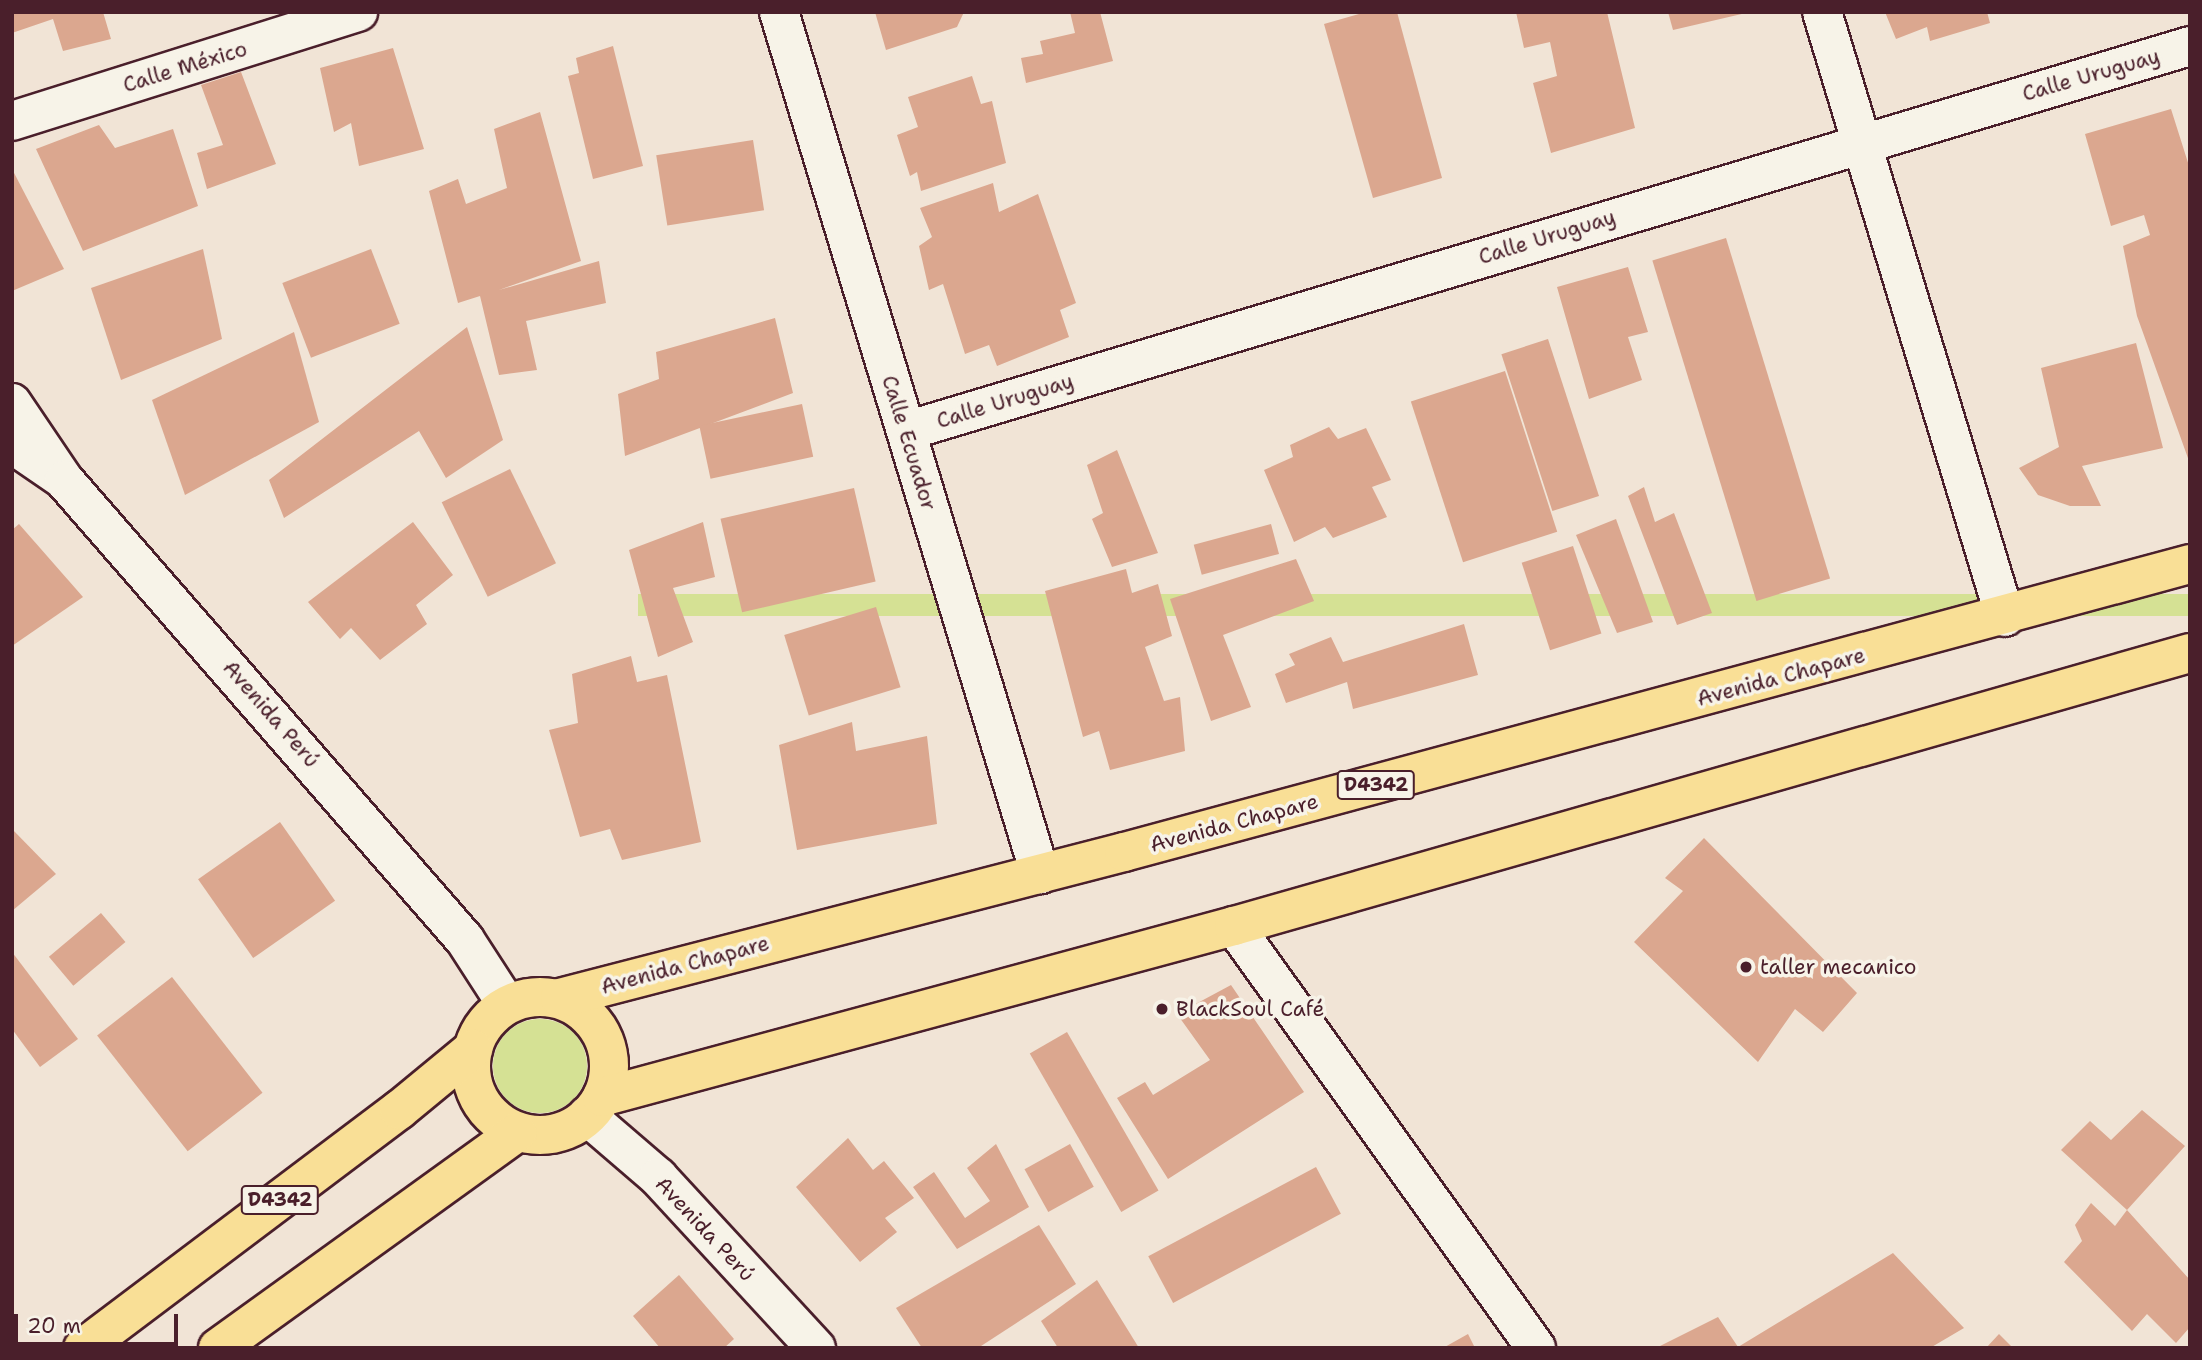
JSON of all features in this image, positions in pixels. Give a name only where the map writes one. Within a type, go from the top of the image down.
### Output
[{"type":"main road","name":"Avenida Chapare","points":[[559,998],[1040,874],[2005,617],[2190,564]]},
{"type":"main road","points":[[473,1049],[471,1068],[480,1100],[496,1119],[517,1132],[562,1132],[595,1106],[2190,653]]},
{"type":"main road","name":"D4342","points":[[83,1348],[400,1110],[473,1049],[491,1017],[507,1005],[524,998],[559,998]]},
{"type":"main road","points":[[559,998],[590,1017],[605,1041],[610,1069],[595,1106]]},
{"type":"main road","points":[[218,1348],[517,1132]]},
{"type":"street","name":"Calle México","points":[[12,121],[358,12]]},
{"type":"street","name":"Calle Ecuador","points":[[779,12],[1040,874]]},
{"type":"street","points":[[1822,12],[1858,143],[2005,617]]},
{"type":"street","name":"Calle Uruguay","points":[[906,431],[1858,143],[2190,46]]},
{"type":"street","points":[[12,402],[64,480]]},
{"type":"street","name":"Avenida Perú","points":[[12,444],[64,480],[381,839],[465,940],[507,1005]]},
{"type":"street","points":[[1234,926],[1536,1348]]},
{"type":"street","name":"Avenida Perú","points":[[595,1106],[816,1348]]},
{"type":"green space","points":[[638,594],[2190,594],[2190,616],[638,616]]},
{"type":"green space","points":[[540,1019],[558,1023],[573,1033],[583,1048],[587,1066],[583,1084],[573,1099],[558,1109],[540,1113],[522,1109],[507,1099],[497,1084],[493,1066],[497,1048],[507,1033],[522,1023]]},
{"type":"building","points":[[12,12],[103,12],[111,39],[63,51],[53,19],[12,33]]},
{"type":"building","points":[[875,12],[964,12],[957,27],[886,50]]},
{"type":"building","points":[[1070,12],[1100,12],[1113,61],[1026,83],[1021,58],[1043,54],[1040,41],[1075,33]]},
{"type":"building","points":[[1366,12],[1397,12],[1442,178],[1373,198],[1324,24]]},
{"type":"building","points":[[1516,12],[1607,12],[1635,128],[1551,153],[1533,83],[1557,76],[1550,42],[1524,48]]},
{"type":"building","points":[[1668,12],[1746,12],[1746,13],[1673,30]]},
{"type":"building","points":[[1885,12],[1987,12],[1990,23],[1930,41],[1927,27],[1896,39]]},
{"type":"building","points":[[613,46],[643,166],[593,179],[568,76],[579,73],[576,58]]},
{"type":"building","points":[[393,48],[424,149],[359,166],[351,123],[334,132],[320,68]]},
{"type":"building","points":[[241,72],[276,164],[207,189],[197,153],[223,145],[201,85]]},
{"type":"building","points":[[972,76],[981,104],[992,101],[1006,163],[921,191],[917,172],[910,176],[897,135],[918,127],[908,97]]},
{"type":"building","points":[[2171,109],[2190,169],[2189,461],[2137,316],[2123,246],[2150,235],[2144,215],[2111,226],[2085,134]]},
{"type":"building","points":[[540,112],[581,261],[499,290],[599,261],[606,303],[526,321],[537,370],[499,375],[480,296],[458,303],[429,191],[458,179],[466,204],[507,188],[494,129]]},
{"type":"building","points":[[99,125],[115,148],[173,129],[198,206],[83,251],[36,149]]},
{"type":"building","points":[[753,140],[764,210],[667,225],[656,155]]},
{"type":"building","points":[[12,169],[64,269],[12,291]]},
{"type":"building","points":[[993,183],[999,212],[1038,194],[1076,303],[1060,310],[1069,337],[997,366],[989,345],[965,354],[943,284],[929,290],[919,246],[932,237],[920,208]]},
{"type":"building","points":[[1726,238],[1830,578],[1756,601],[1652,261]]},
{"type":"building","points":[[203,249],[222,339],[121,380],[91,288]]},
{"type":"building","points":[[371,249],[400,324],[311,358],[282,283]]},
{"type":"building","points":[[1628,267],[1648,332],[1628,337],[1642,380],[1589,399],[1557,287]]},
{"type":"building","points":[[775,318],[793,393],[625,456],[618,394],[659,379],[656,352]]},
{"type":"building","points":[[467,327],[503,440],[446,478],[419,431],[284,518],[269,480]]},
{"type":"building","points":[[294,332],[319,422],[185,495],[152,400]]},
{"type":"building","points":[[1548,339],[1599,496],[1552,511],[1501,354]]},
{"type":"building","points":[[2136,343],[2163,448],[2082,466],[2101,506],[2070,506],[2038,495],[2019,468],[2059,447],[2041,368]]},
{"type":"building","points":[[1505,371],[1557,532],[1463,562],[1411,402]]},
{"type":"building","points":[[802,404],[813,457],[711,479],[699,426]]},
{"type":"building","points":[[1329,427],[1338,439],[1366,428],[1391,480],[1372,487],[1387,517],[1333,538],[1325,527],[1294,542],[1264,470],[1293,457],[1290,445]]},
{"type":"building","points":[[1117,450],[1158,553],[1112,567],[1092,519],[1103,513],[1087,465]]},
{"type":"building","points":[[510,469],[556,563],[488,597],[442,502]]},
{"type":"building","points":[[1644,487],[1655,522],[1674,513],[1712,613],[1677,625],[1628,496]]},
{"type":"building","points":[[854,488],[876,582],[742,612],[721,519]]},
{"type":"building","points":[[1616,519],[1653,622],[1617,633],[1576,535]]},
{"type":"building","points":[[413,522],[453,575],[416,605],[427,624],[380,660],[351,628],[340,639],[308,602]]},
{"type":"building","points":[[703,522],[715,577],[673,588],[693,642],[658,657],[629,550]]},
{"type":"building","points":[[19,524],[83,597],[12,646],[12,530]]},
{"type":"building","points":[[1271,524],[1279,554],[1202,575],[1194,545]]},
{"type":"building","points":[[1573,546],[1601,633],[1550,650],[1522,563]]},
{"type":"building","points":[[1296,559],[1314,601],[1223,635],[1251,707],[1211,721],[1170,599]]},
{"type":"building","points":[[1126,569],[1132,593],[1158,584],[1172,636],[1145,647],[1164,701],[1180,697],[1185,751],[1110,770],[1099,731],[1083,737],[1045,591]]},
{"type":"building","points":[[876,607],[901,687],[809,715],[784,635]]},
{"type":"building","points":[[1464,624],[1478,675],[1353,709],[1347,682],[1286,703],[1275,674],[1295,665],[1289,654],[1331,637],[1343,662]]},
{"type":"building","points":[[631,656],[637,682],[667,675],[701,842],[622,860],[610,829],[580,837],[549,730],[578,723],[572,674]]},
{"type":"building","points":[[852,722],[856,751],[927,736],[937,824],[797,850],[779,745]]},
{"type":"building","points":[[280,822],[335,901],[253,958],[198,879]]},
{"type":"building","points":[[12,829],[56,874],[12,911]]},
{"type":"building","name":"taller mecanico","points":[[1704,838],[1857,993],[1823,1032],[1795,1009],[1758,1062],[1634,942],[1683,891],[1665,878]]},
{"type":"building","points":[[101,913],[125,942],[73,986],[49,957]]},
{"type":"building","points":[[12,952],[78,1039],[40,1067],[12,1029]]},
{"type":"building","points":[[172,977],[263,1093],[188,1151],[97,1035]]},
{"type":"building","points":[[1231,985],[1304,1092],[1168,1179],[1117,1098],[1145,1082],[1153,1095],[1210,1060],[1177,1014]]},
{"type":"building","points":[[1067,1032],[1158,1190],[1121,1212],[1030,1054]]},
{"type":"building","points":[[2142,1110],[2185,1146],[2127,1210],[2061,1150],[2090,1121],[2111,1140]]},
{"type":"building","points":[[848,1138],[873,1170],[884,1161],[914,1198],[885,1218],[897,1232],[860,1262],[796,1187]]},
{"type":"building","points":[[996,1144],[1029,1207],[957,1249],[913,1187],[934,1172],[965,1218],[990,1201],[967,1168]]},
{"type":"building","points":[[1070,1144],[1094,1187],[1048,1212],[1025,1169]]},
{"type":"building","points":[[1316,1167],[1341,1214],[1173,1303],[1148,1256]]},
{"type":"building","points":[[2091,1203],[2115,1226],[2127,1210],[2190,1280],[2190,1327],[2176,1343],[2147,1314],[2132,1331],[2064,1262],[2082,1241],[2075,1225]]},
{"type":"building","points":[[1039,1225],[1076,1284],[978,1348],[922,1348],[896,1308]]},
{"type":"building","points":[[1893,1253],[1964,1328],[1930,1348],[1656,1348],[1718,1317],[1738,1347]]},
{"type":"building","points":[[679,1275],[734,1339],[724,1348],[660,1348],[633,1316]]},
{"type":"building","points":[[1097,1280],[1139,1348],[1058,1348],[1041,1321]]},
{"type":"building","points":[[1468,1334],[1475,1348],[1443,1348]]},
{"type":"building","points":[[1999,1334],[2013,1348],[1986,1348]]},
{"type":"place","name":"taller mecanico","points":[[1746,967]]},
{"type":"place","name":"BlackSoul Café","points":[[1162,1009]]}]
